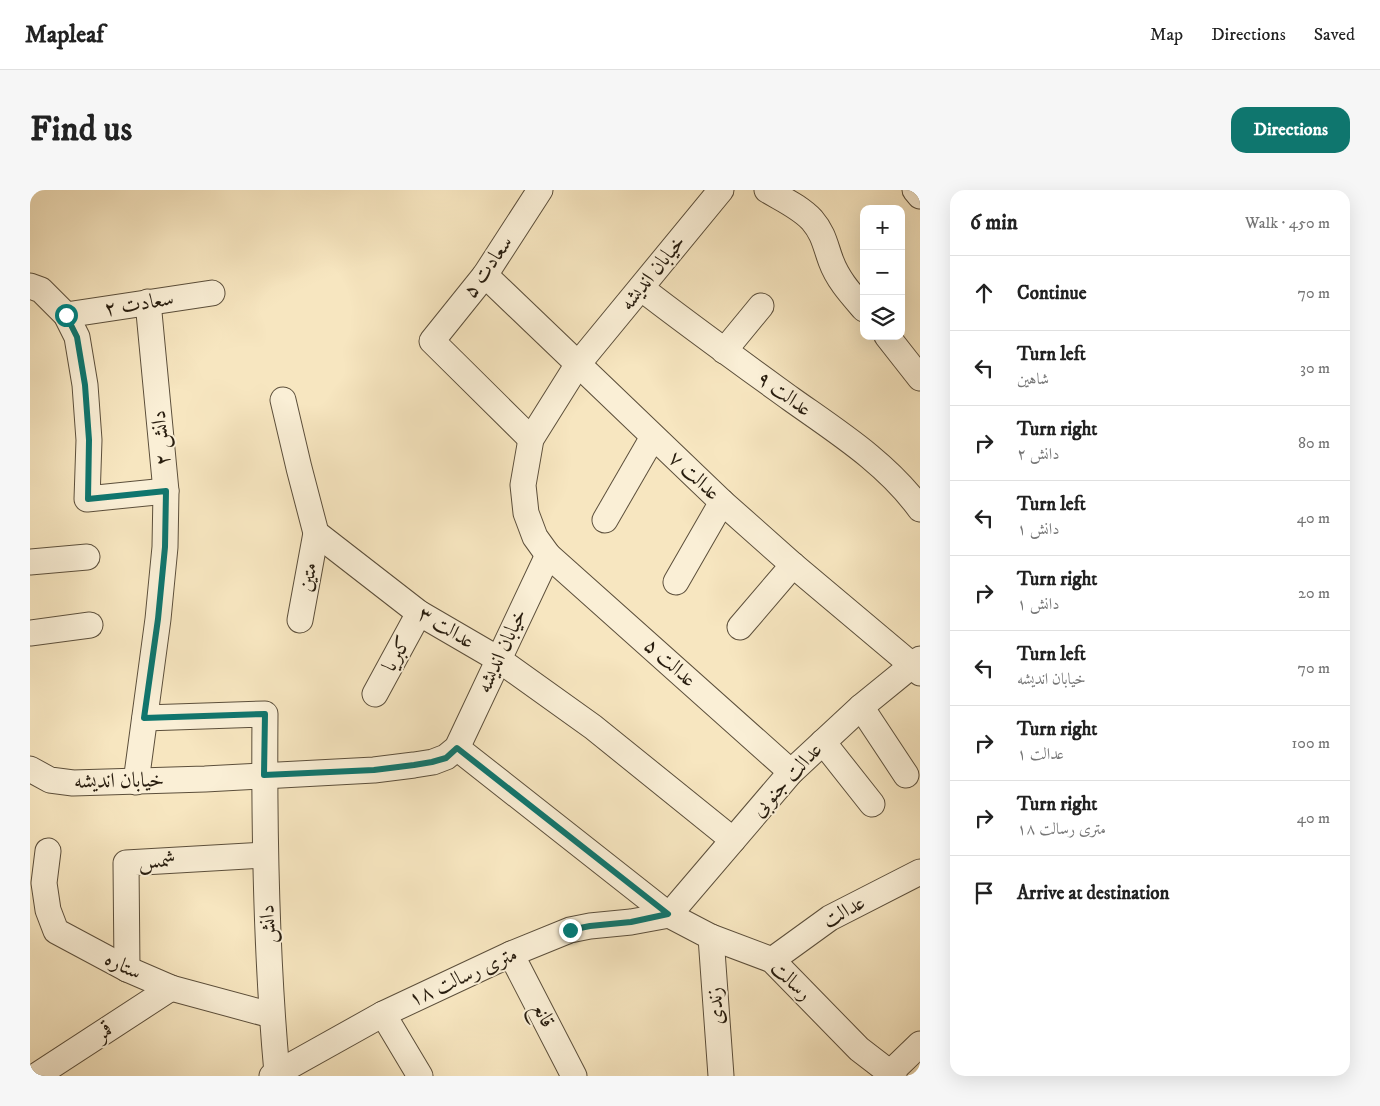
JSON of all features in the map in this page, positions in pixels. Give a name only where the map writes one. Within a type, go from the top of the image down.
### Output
[{"type":"street","name":"سعادت ۵","points":[[531,439],[432,341],[485,275],[540,190]]},
{"type":"street","name":"خیابان اندیشه","points":[[30,768],[50,780],[61,782],[136,782],[374,770],[432,762],[446,758],[457,748],[548,554],[535,537],[526,513],[523,485],[531,439],[578,364],[721,190]]},
{"type":"street","points":[[767,190],[801,210],[812,221],[825,240],[832,262],[845,287],[860,304]]},
{"type":"street","points":[[915,190],[920,196]]},
{"type":"street","name":"عدالت ۷","points":[[485,275],[722,502],[793,565],[918,666]]},
{"type":"street","points":[[30,286],[41,290],[66,315],[77,337],[85,385],[89,440],[88,499],[166,491]]},
{"type":"street","name":"عدالت ۹","points":[[641,288],[724,351],[849,441],[898,483],[920,509]]},
{"type":"street","name":"سعادت ۲","points":[[66,315],[212,293]]},
{"type":"street","name":"دانش ۲","points":[[136,782],[158,619],[165,547],[166,491],[148,302]]},
{"type":"street","points":[[724,351],[761,306]]},
{"type":"street","points":[[890,340],[920,378]]},
{"type":"street","points":[[283,400],[316,533]]},
{"type":"street","points":[[606,520],[653,437]]},
{"type":"street","points":[[676,582],[722,502]]},
{"type":"street","name":"عدالت ۳","points":[[316,533],[419,613],[498,659],[593,727],[733,840]]},
{"type":"street","name":"متین","points":[[300,620],[316,533]]},
{"type":"street","name":"عدالت ۵","points":[[548,554],[791,772]]},
{"type":"street","points":[[30,562],[87,557]]},
{"type":"street","points":[[740,627],[793,565]]},
{"type":"street","name":"کبریا","points":[[374,694],[419,613]]},
{"type":"street","points":[[30,633],[90,625]]},
{"type":"street","name":"عدالت جنوبی","points":[[668,914],[791,772],[861,707],[918,666]]},
{"type":"street","points":[[861,707],[906,775]]},
{"type":"street","name":"دانش","points":[[144,718],[265,714],[265,855],[271,1014],[276,1075]]},
{"type":"street","points":[[823,742],[872,804]]},
{"type":"street","name":"رسالت","points":[[457,748],[668,914],[711,937],[772,960],[859,1049],[892,1075]]},
{"type":"street","name":"ستاره","points":[[48,851],[44,883],[48,910],[56,931],[127,969],[171,988],[271,1014]]},
{"type":"street","name":"شمس","points":[[127,969],[126,863],[265,855]]},
{"type":"street","name":"عدالت","points":[[772,960],[830,918],[920,872]]},
{"type":"street","name":"۱۸ متری رسالت","points":[[276,1075],[383,1014],[511,954],[570,930],[631,922],[668,914]]},
{"type":"street","name":"زندی","points":[[711,937],[721,1076]]},
{"type":"street","name":"قانع","points":[[511,954],[574,1076]]},
{"type":"street","name":"قمر","points":[[36,1076],[171,988]]},
{"type":"street","points":[[383,1014],[420,1076]]},
{"type":"street","points":[[892,1075],[920,1044]]},
{"type":"street","points":[[859,1049],[863,1076]]},
{"type":"route","points":[[66,315],[77,337],[85,385],[89,440],[88,499],[166,491],[165,547],[158,619],[144,718],[265,714],[264,775],[374,770],[414,765],[446,758],[457,748],[668,914],[631,922],[570,930]]}]
